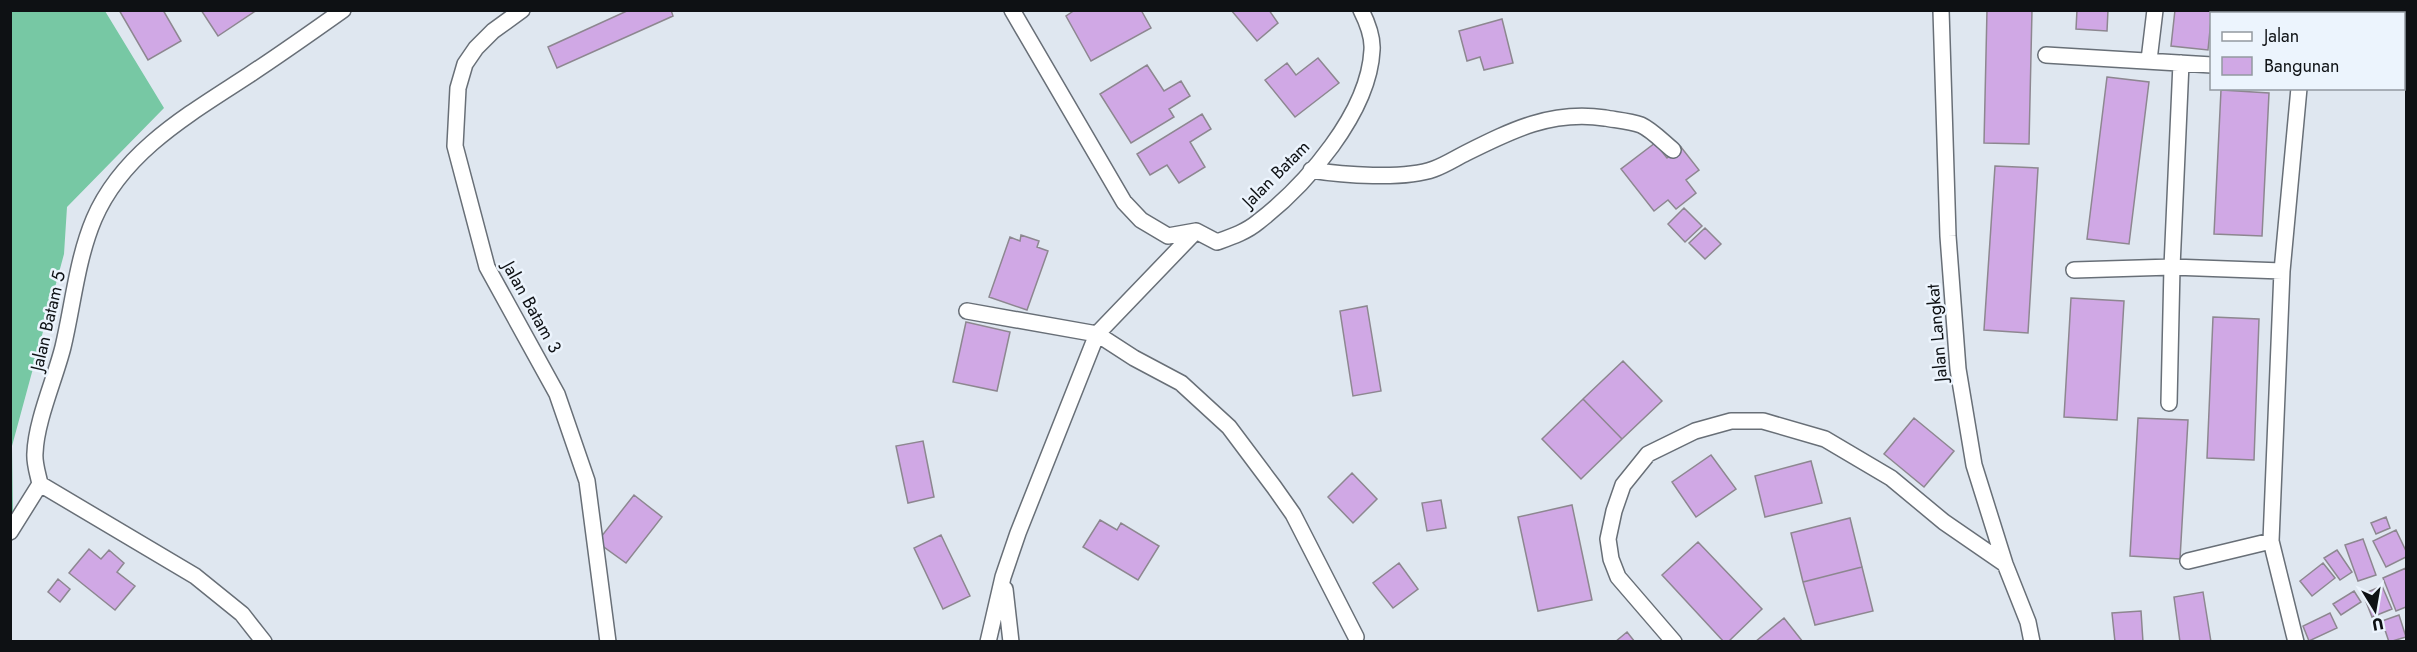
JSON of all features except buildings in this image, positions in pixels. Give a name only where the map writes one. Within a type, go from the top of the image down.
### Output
[{"type":"street","name":"Jalan Batam 5","points":[[40,484],[35,453],[39,432],[63,346],[84,250],[102,202],[126,168],[165,132],[343,10]]},
{"type":"street","name":"Jalan Batam 3","points":[[522,10],[493,31],[476,48],[465,64],[458,88],[455,146],[487,267],[557,393],[587,480],[608,642]]},
{"type":"street","name":"Jalan Batam","points":[[1012,10],[1124,202],[1141,220],[1168,236],[1196,231],[1217,242],[1235,236],[1257,223],[1283,200],[1337,140],[1358,103],[1367,79],[1373,48],[1368,24],[1361,10]]},
{"type":"street","name":"Jalan Langkat","points":[[1941,10],[1948,236],[1958,369],[1974,465],[2005,564],[2028,622],[2032,642]]},
{"type":"street","points":[[2149,60],[2155,10]]},
{"type":"street","points":[[2046,55],[2210,65]]},
{"type":"street","points":[[2169,403],[2181,63]]},
{"type":"street","points":[[2296,642],[2271,541],[2282,271],[2299,90]]},
{"type":"street","points":[[1311,170],[1336,174],[1399,174],[1432,170],[1496,138],[1538,121],[1564,117],[1590,116],[1642,126],[1673,150]]},
{"type":"street","points":[[988,642],[1003,577],[1018,533],[1097,334],[1196,231]]},
{"type":"street","points":[[2074,270],[2172,267],[2282,271]]},
{"type":"street","points":[[967,311],[1097,334],[1134,358],[1181,382],[1229,428],[1293,514],[1356,637]]},
{"type":"street","points":[[1674,642],[1618,577],[1611,559],[1608,539],[1614,511],[1623,485],[1648,454],[1695,431],[1731,421],[1763,421],[1825,439],[1891,478],[1944,522],[2005,564]]},
{"type":"street","points":[[10,532],[40,484],[195,576],[242,614],[264,642]]},
{"type":"street","points":[[2188,561],[2271,541]]},
{"type":"street","points":[[1003,577],[1011,642]]},
{"type":"green space","points":[[11,10],[105,11],[164,108],[67,207],[64,254],[12,446],[13,512],[11,516]]}]
